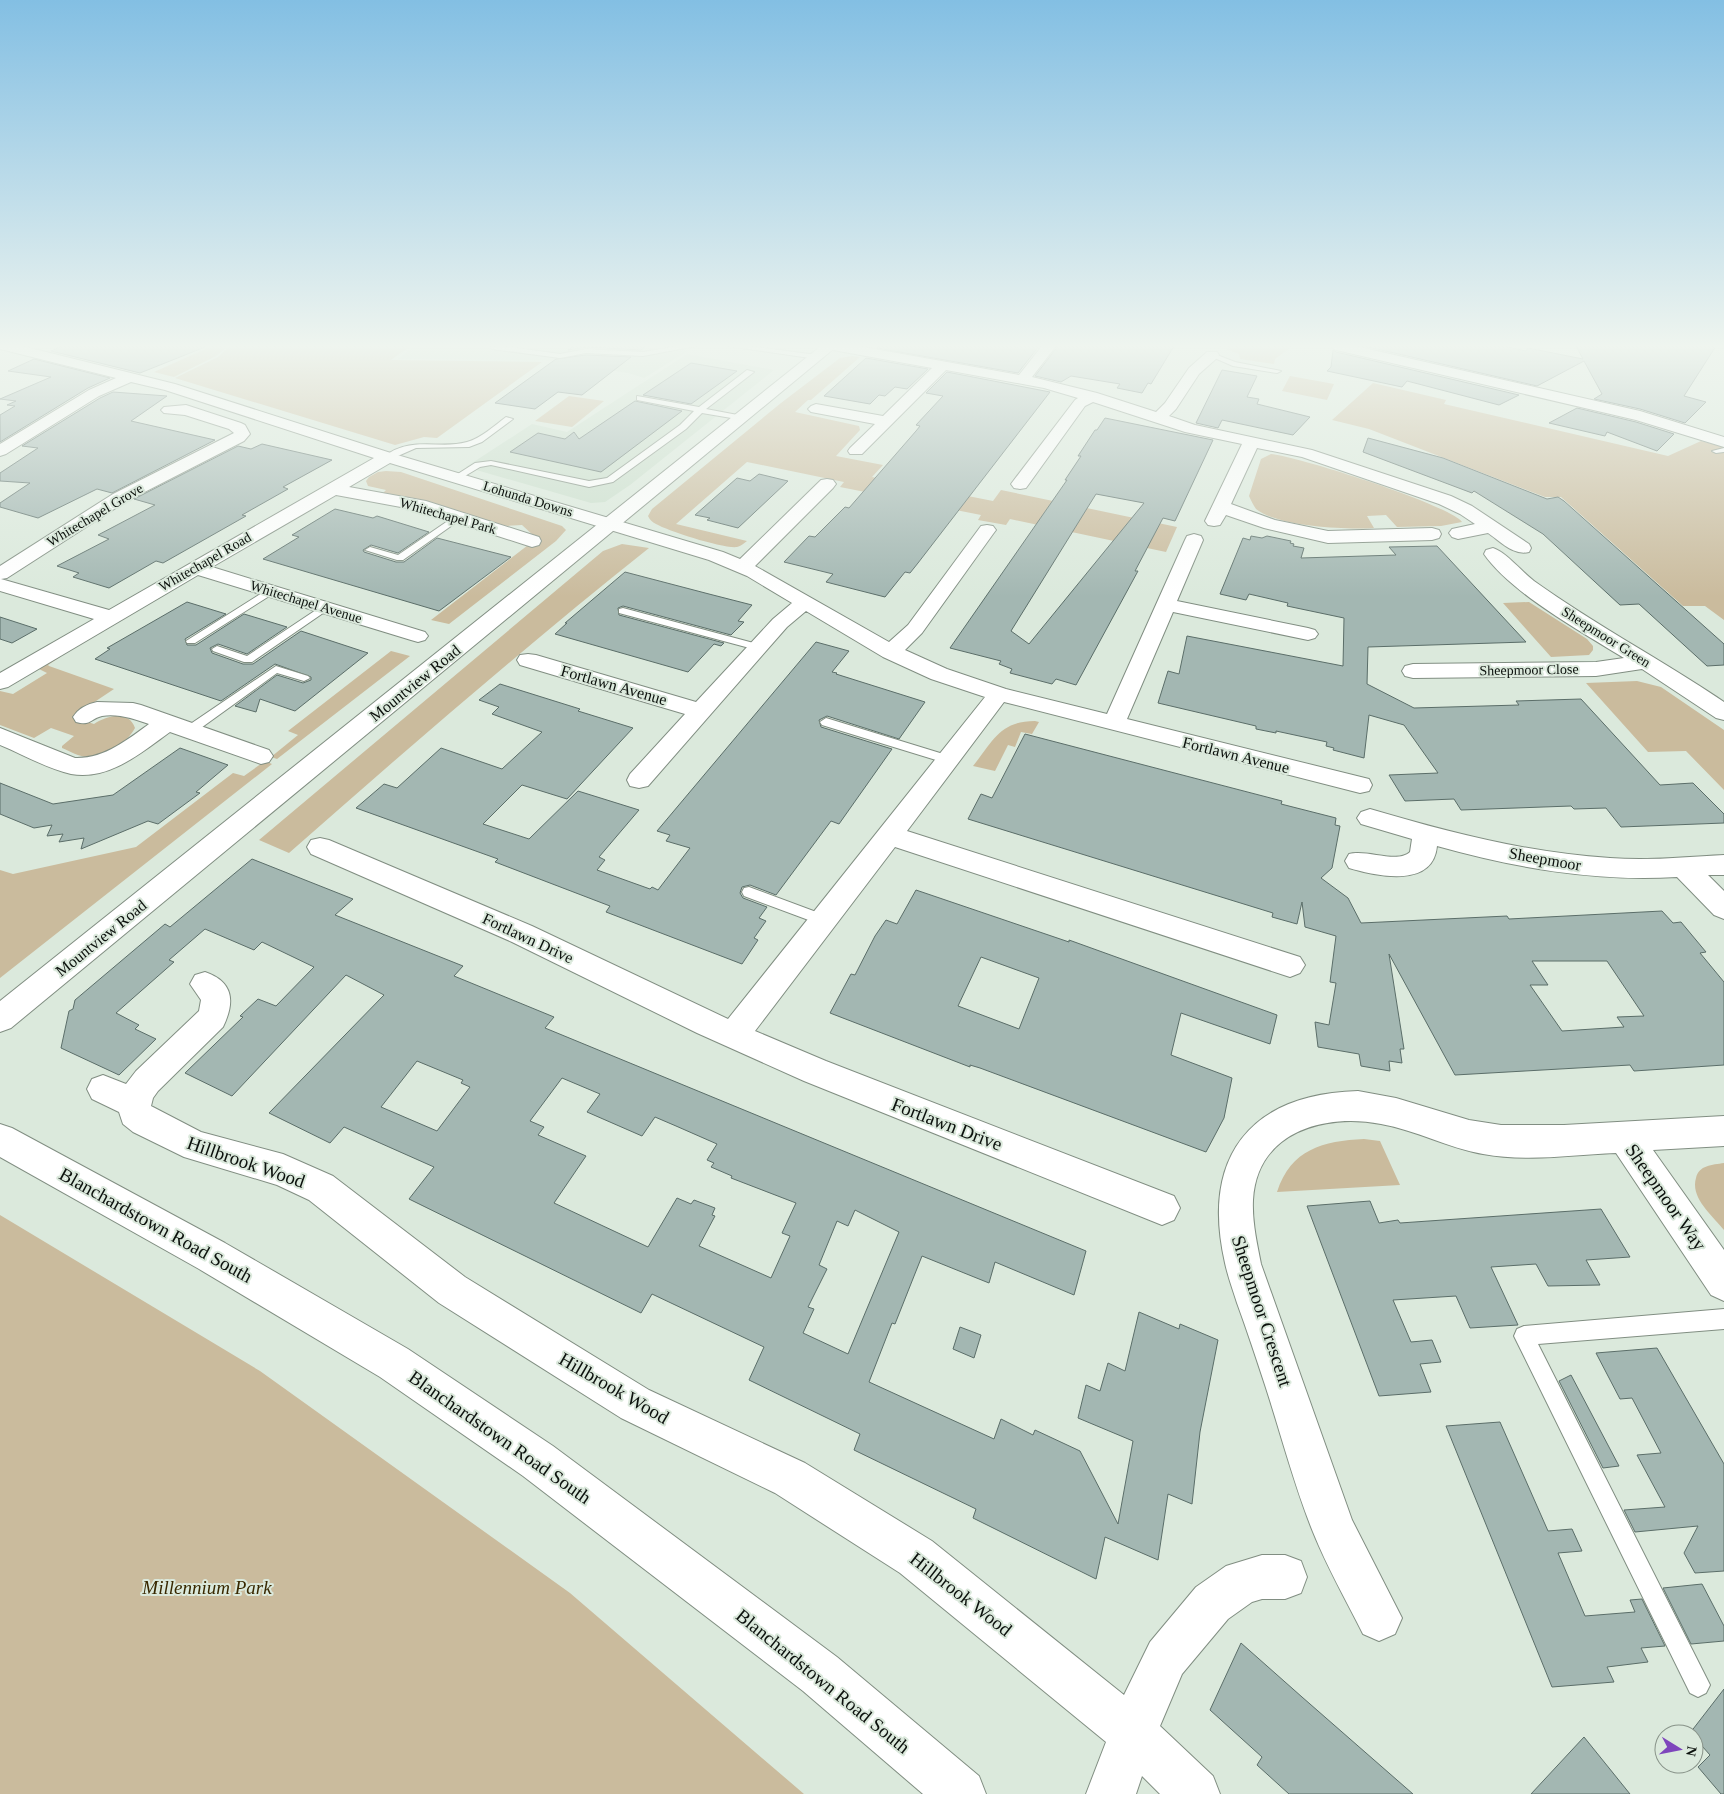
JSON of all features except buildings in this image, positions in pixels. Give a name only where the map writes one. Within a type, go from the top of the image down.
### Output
[{"type":"street","points":[[0,451],[34,430]]},
{"type":"street","name":"Whitechapel Grove","points":[[0,574],[119,498],[238,438],[242,434],[240,430]]},
{"type":"street","name":"Lohunda Downs","points":[[304,430],[610,524]]},
{"type":"street","name":"Mountview Road","points":[[0,1019],[726,430]]},
{"type":"street","points":[[856,451],[877,430]]},
{"type":"street","points":[[1020,484],[1060,430]]},
{"type":"street","points":[[1194,430],[1306,453],[1445,500],[1466,510],[1522,548]]},
{"type":"street","points":[[1675,430],[1721,448]]},
{"type":"street","points":[[1251,442],[1218,514],[1337,538],[1432,534]]},
{"type":"street","name":"Whitechapel Road","points":[[0,682],[109,617],[388,457]]},
{"type":"street","points":[[743,567],[827,484]]},
{"type":"street","name":"Whitechapel Park","points":[[334,489],[420,505],[522,534]]},
{"type":"street","points":[[1376,516],[1389,535]]},
{"type":"street","name":"Fortlawn Avenue","points":[[610,524],[716,556],[743,567],[891,652],[939,674],[999,694],[1360,785]]},
{"type":"street","points":[[1458,533],[1492,527]]},
{"type":"street","points":[[891,652],[915,630],[987,530]]},
{"type":"street","points":[[1114,723],[1194,540]]},
{"type":"street","name":"Sheepmoor Green","points":[[1493,554],[1523,583],[1644,662],[1699,695],[1724,713]]},
{"type":"street","name":"Whitechapel Avenue","points":[[194,568],[418,636]]},
{"type":"street","points":[[0,585],[109,617]]},
{"type":"street","points":[[639,780],[757,647],[792,611],[805,602]]},
{"type":"street","points":[[1166,605],[1308,634]]},
{"type":"street","name":"Fortlawn Avenue","points":[[528,660],[700,711]]},
{"type":"street","name":"Sheepmoor Close","points":[[1413,671],[1596,669],[1644,662]]},
{"type":"street","points":[[1699,695],[1724,692]]},
{"type":"street","points":[[734,1036],[999,694]]},
{"type":"street","points":[[84,717],[97,709],[133,710],[262,756]]},
{"type":"street","points":[[0,736],[72,766],[82,768],[102,765],[168,722]]},
{"type":"street","name":"Sheepmoor","points":[[1370,818],[1425,834],[1553,862],[1595,868],[1637,869],[1724,865]]},
{"type":"street","points":[[1358,860],[1393,867],[1407,867],[1418,861],[1423,854],[1425,834]]},
{"type":"street","points":[[889,835],[1290,965]]},
{"type":"street","name":"Fortlawn Drive","points":[[320,847],[522,934],[734,1036],[844,1083],[1162,1208]]},
{"type":"street","points":[[1682,866],[1724,908]]},
{"type":"street","name":"Hillbrook Wood","points":[[205,984],[216,996],[212,1018],[138,1092],[119,1096],[135,1114],[145,1122],[196,1146],[283,1170],[320,1188],[452,1290],[635,1404],[790,1478],[916,1557],[1133,1733],[1195,1794]]},
{"type":"street","name":"Sheepmoor Crescent","points":[[1379,1618],[1334,1530],[1243,1264],[1235,1223],[1236,1190],[1247,1158],[1266,1134],[1285,1120],[1320,1108],[1349,1106],[1381,1110],[1455,1134],[1495,1140],[1565,1141],[1724,1130]]},
{"type":"street","name":"Sheepmoor Way","points":[[1624,1137],[1724,1282]]},
{"type":"street","name":"Blanchardstown Road South","points":[[0,1139],[326,1322],[394,1363],[538,1461],[820,1674],[961,1794]]},
{"type":"street","points":[[1111,1794],[1146,1698],[1166,1658],[1212,1603],[1242,1582],[1262,1577],[1285,1577]]},
{"type":"lane","points":[[388,457],[415,446],[466,445],[478,440],[493,430]]},
{"type":"lane","points":[[457,477],[478,465],[491,463],[579,482],[599,484],[617,476],[678,430]]},
{"type":"lane","points":[[370,550],[400,558],[458,517]]},
{"type":"lane","points":[[191,641],[270,591]]},
{"type":"lane","points":[[217,650],[248,660],[326,608]]},
{"type":"lane","points":[[623,611],[757,647]]},
{"type":"lane","points":[[190,730],[276,669],[304,678]]},
{"type":"lane","points":[[826,722],[949,760]]},
{"type":"lane","points":[[749,892],[822,920]]},
{"type":"lane","points":[[1698,1685],[1524,1336],[1724,1320]]},
{"type":"shaded area","points":[[523,430],[557,430],[567,432],[571,430],[699,430],[630,485],[605,502],[591,503],[466,467]]},
{"type":"green space","points":[[345,430],[448,430],[437,438],[424,437],[395,445]]},
{"type":"green space","points":[[748,430],[860,430],[836,456],[883,465],[872,477],[993,501],[1001,490],[1177,527],[1166,552],[1010,519],[1006,525],[978,520],[981,515],[840,487],[844,482],[747,462],[676,524],[747,541],[737,547],[696,539],[656,524],[648,516],[652,509]]},
{"type":"green space","points":[[1371,430],[1555,430],[1668,456],[1701,441],[1724,447],[1724,620],[1705,606],[1683,606],[1561,497],[1545,497]]},
{"type":"green space","points":[[1271,454],[1310,463],[1372,482],[1431,504],[1462,522],[1441,526],[1397,527],[1386,515],[1367,516],[1374,528],[1331,528],[1280,520],[1256,509],[1249,496],[1261,459]]},
{"type":"green space","points":[[378,472],[401,472],[562,526],[566,530],[556,541],[449,624],[431,620],[532,542],[535,537],[522,525],[500,526],[382,494],[386,490],[368,486],[366,481],[369,477]]},
{"type":"green space","points":[[622,544],[649,548],[467,698],[289,853],[259,840],[603,551]]},
{"type":"green space","points":[[1529,602],[1587,639],[1593,646],[1593,650],[1589,655],[1551,657],[1503,603]]},
{"type":"green space","points":[[391,651],[410,656],[277,759],[271,757],[298,735],[288,731]]},
{"type":"green space","points":[[56,657],[60,657],[49,666],[114,689],[72,717],[94,724],[111,717],[122,716],[132,722],[135,728],[131,734],[109,752],[102,755],[85,757],[62,748],[74,736],[51,728],[34,738],[0,725],[0,691],[13,694],[47,673],[37,668]]},
{"type":"green space","points":[[1637,681],[1661,687],[1724,730],[1724,790],[1686,751],[1648,752],[1586,683]]},
{"type":"green space","points":[[1039,722],[1032,734],[1021,732],[1015,747],[1008,745],[995,771],[973,766],[998,734],[1013,725]]},
{"type":"green space","points":[[265,761],[272,764],[0,978],[0,870],[13,874],[136,847],[233,773],[244,776]]},
{"type":"green space","points":[[1364,1139],[1380,1141],[1400,1185],[1277,1192],[1283,1177],[1291,1166],[1310,1150],[1335,1142]]},
{"type":"green space","points":[[1724,1163],[1724,1230],[1699,1200],[1695,1185],[1700,1170],[1711,1165]]},
{"type":"green space","name":"Millennium Park","points":[[0,1215],[260,1371],[570,1593],[804,1794],[0,1794]]}]
